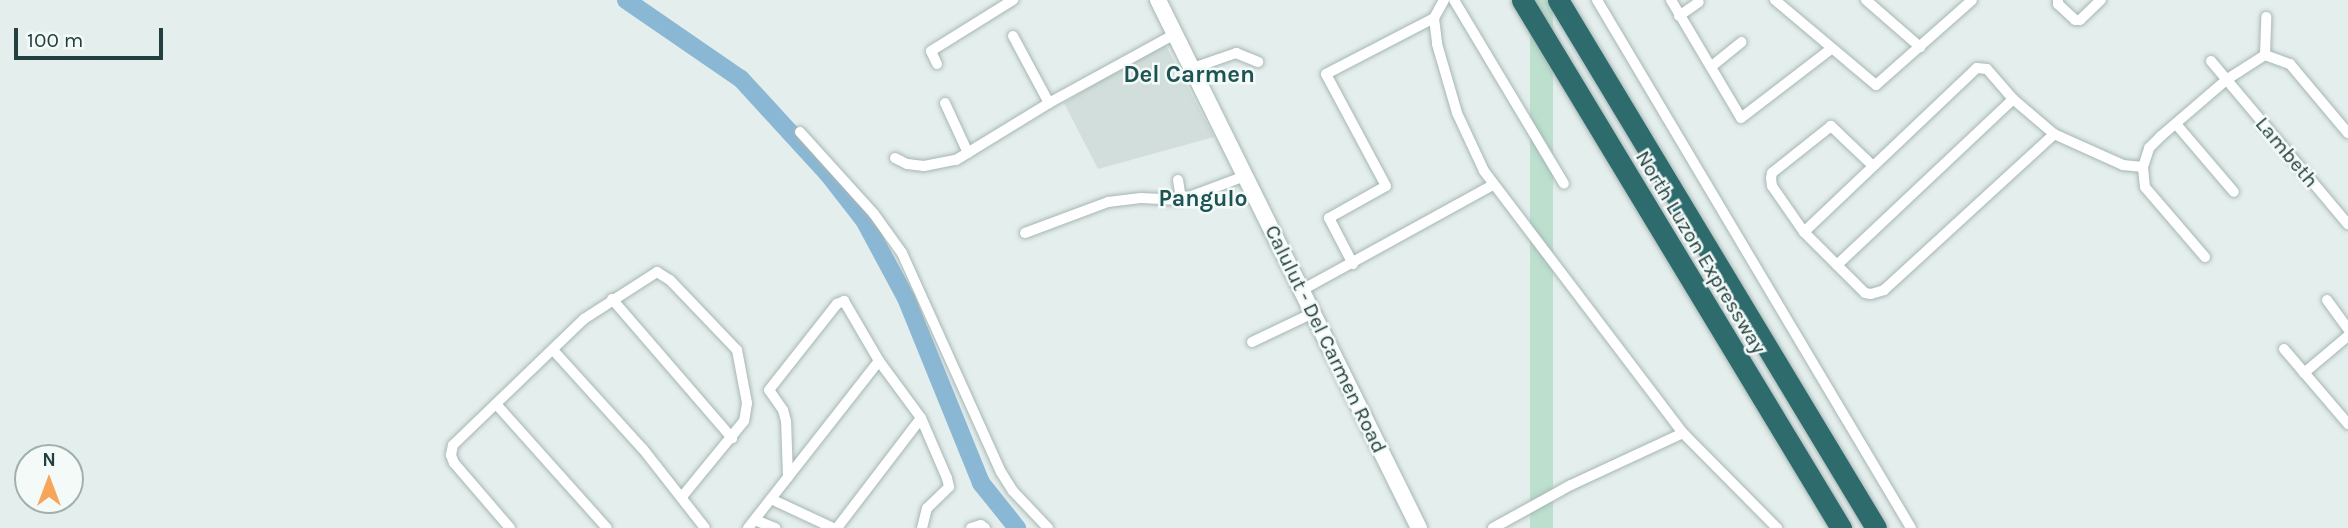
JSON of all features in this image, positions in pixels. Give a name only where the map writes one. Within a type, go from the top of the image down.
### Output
[{"type":"highway","name":"North Luzon Expressway","points":[[1522,0],[1841,528]]},
{"type":"highway","name":"North Luzon Expressway","points":[[1558,0],[1876,528]]},
{"type":"main road","name":"Calulut - Del Carmen Road","points":[[1158,0],[1419,528]]},
{"type":"street","points":[[937,64],[932,51],[1013,0]]},
{"type":"street","points":[[1353,264],[1329,218],[1386,186],[1326,74],[1434,18],[1444,0]]},
{"type":"street","points":[[1454,0],[1564,184]]},
{"type":"street","points":[[1597,0],[1812,367],[1911,528]]},
{"type":"street","points":[[1671,0],[1741,118],[1831,49]]},
{"type":"street","points":[[1775,0],[1876,85],[1966,2]]},
{"type":"street","points":[[1866,0],[1920,47]]},
{"type":"street","points":[[2058,0],[2058,4],[2075,20],[2080,20],[2101,0]]},
{"type":"street","points":[[1679,16],[1699,2]]},
{"type":"street","points":[[2265,55],[2266,17]]},
{"type":"street","points":[[1434,18],[1437,44],[1457,113],[1493,185],[1683,433],[1777,528]]},
{"type":"street","points":[[895,158],[907,164],[938,165],[968,153],[1049,103],[1175,34]]},
{"type":"street","points":[[1013,36],[1049,103]]},
{"type":"street","points":[[1712,66],[1742,42]]},
{"type":"street","points":[[1193,68],[1236,53],[1258,62]]},
{"type":"street","points":[[2205,257],[2145,187],[2143,167],[2149,148],[2226,80],[2265,55]]},
{"type":"street","points":[[2265,55],[2290,64],[2348,133]]},
{"type":"street","name":"Lambeth","points":[[2211,61],[2348,224]]},
{"type":"street","points":[[1804,232],[1977,68],[1987,69],[2013,99],[2054,134],[2123,164],[2143,167]]},
{"type":"street","points":[[1838,265],[2013,99]]},
{"type":"street","points":[[945,103],[968,153]]},
{"type":"street","points":[[2176,124],[2234,192]]},
{"type":"street","points":[[1872,165],[1831,126],[1772,173],[1772,186],[1804,232],[1865,293],[1880,293],[2054,134]]},
{"type":"street","points":[[800,132],[874,214],[902,253],[949,351],[992,455],[1013,491],[1048,528]]},
{"type":"street","points":[[1025,233],[1108,202],[1141,198],[1181,200],[1245,176]]},
{"type":"street","points":[[1178,180],[1181,200]]},
{"type":"street","points":[[1302,290],[1493,185]]},
{"type":"street","points":[[510,528],[451,455],[453,445],[554,351],[584,319],[649,275],[664,274],[737,349],[747,403],[744,421],[681,498]]},
{"type":"street","points":[[612,299],[732,438]]},
{"type":"street","points":[[2327,300],[2348,329]]},
{"type":"street","points":[[788,477],[786,421],[783,410],[769,390],[840,301],[849,306],[879,361],[921,418],[949,485],[927,508],[922,528]]},
{"type":"street","points":[[1252,342],[1313,313]]},
{"type":"street","points":[[2304,373],[2348,336]]},
{"type":"street","points":[[2284,349],[2348,425]]},
{"type":"street","points":[[554,351],[643,449],[705,528]]},
{"type":"street","points":[[775,528],[751,524],[879,361]]},
{"type":"street","points":[[496,404],[607,528]]},
{"type":"street","points":[[771,499],[835,528],[921,418]]},
{"type":"street","points":[[1493,528],[1571,485],[1683,433]]},
{"type":"street","points":[[971,528],[981,525],[985,528]]},
{"type":"shaded area","points":[[1164,42],[1214,137],[1098,169],[1064,103]]},
{"type":"green space","points":[[1530,0],[1553,0],[1553,528],[1530,528]]},
{"type":"waterway","points":[[626,0],[741,79],[828,174],[864,220],[906,298],[981,483],[1017,528]]},
{"type":"district","name":"Del Carmen","points":[[1189,75]]},
{"type":"district","name":"Pangulo","points":[[1203,199]]}]
